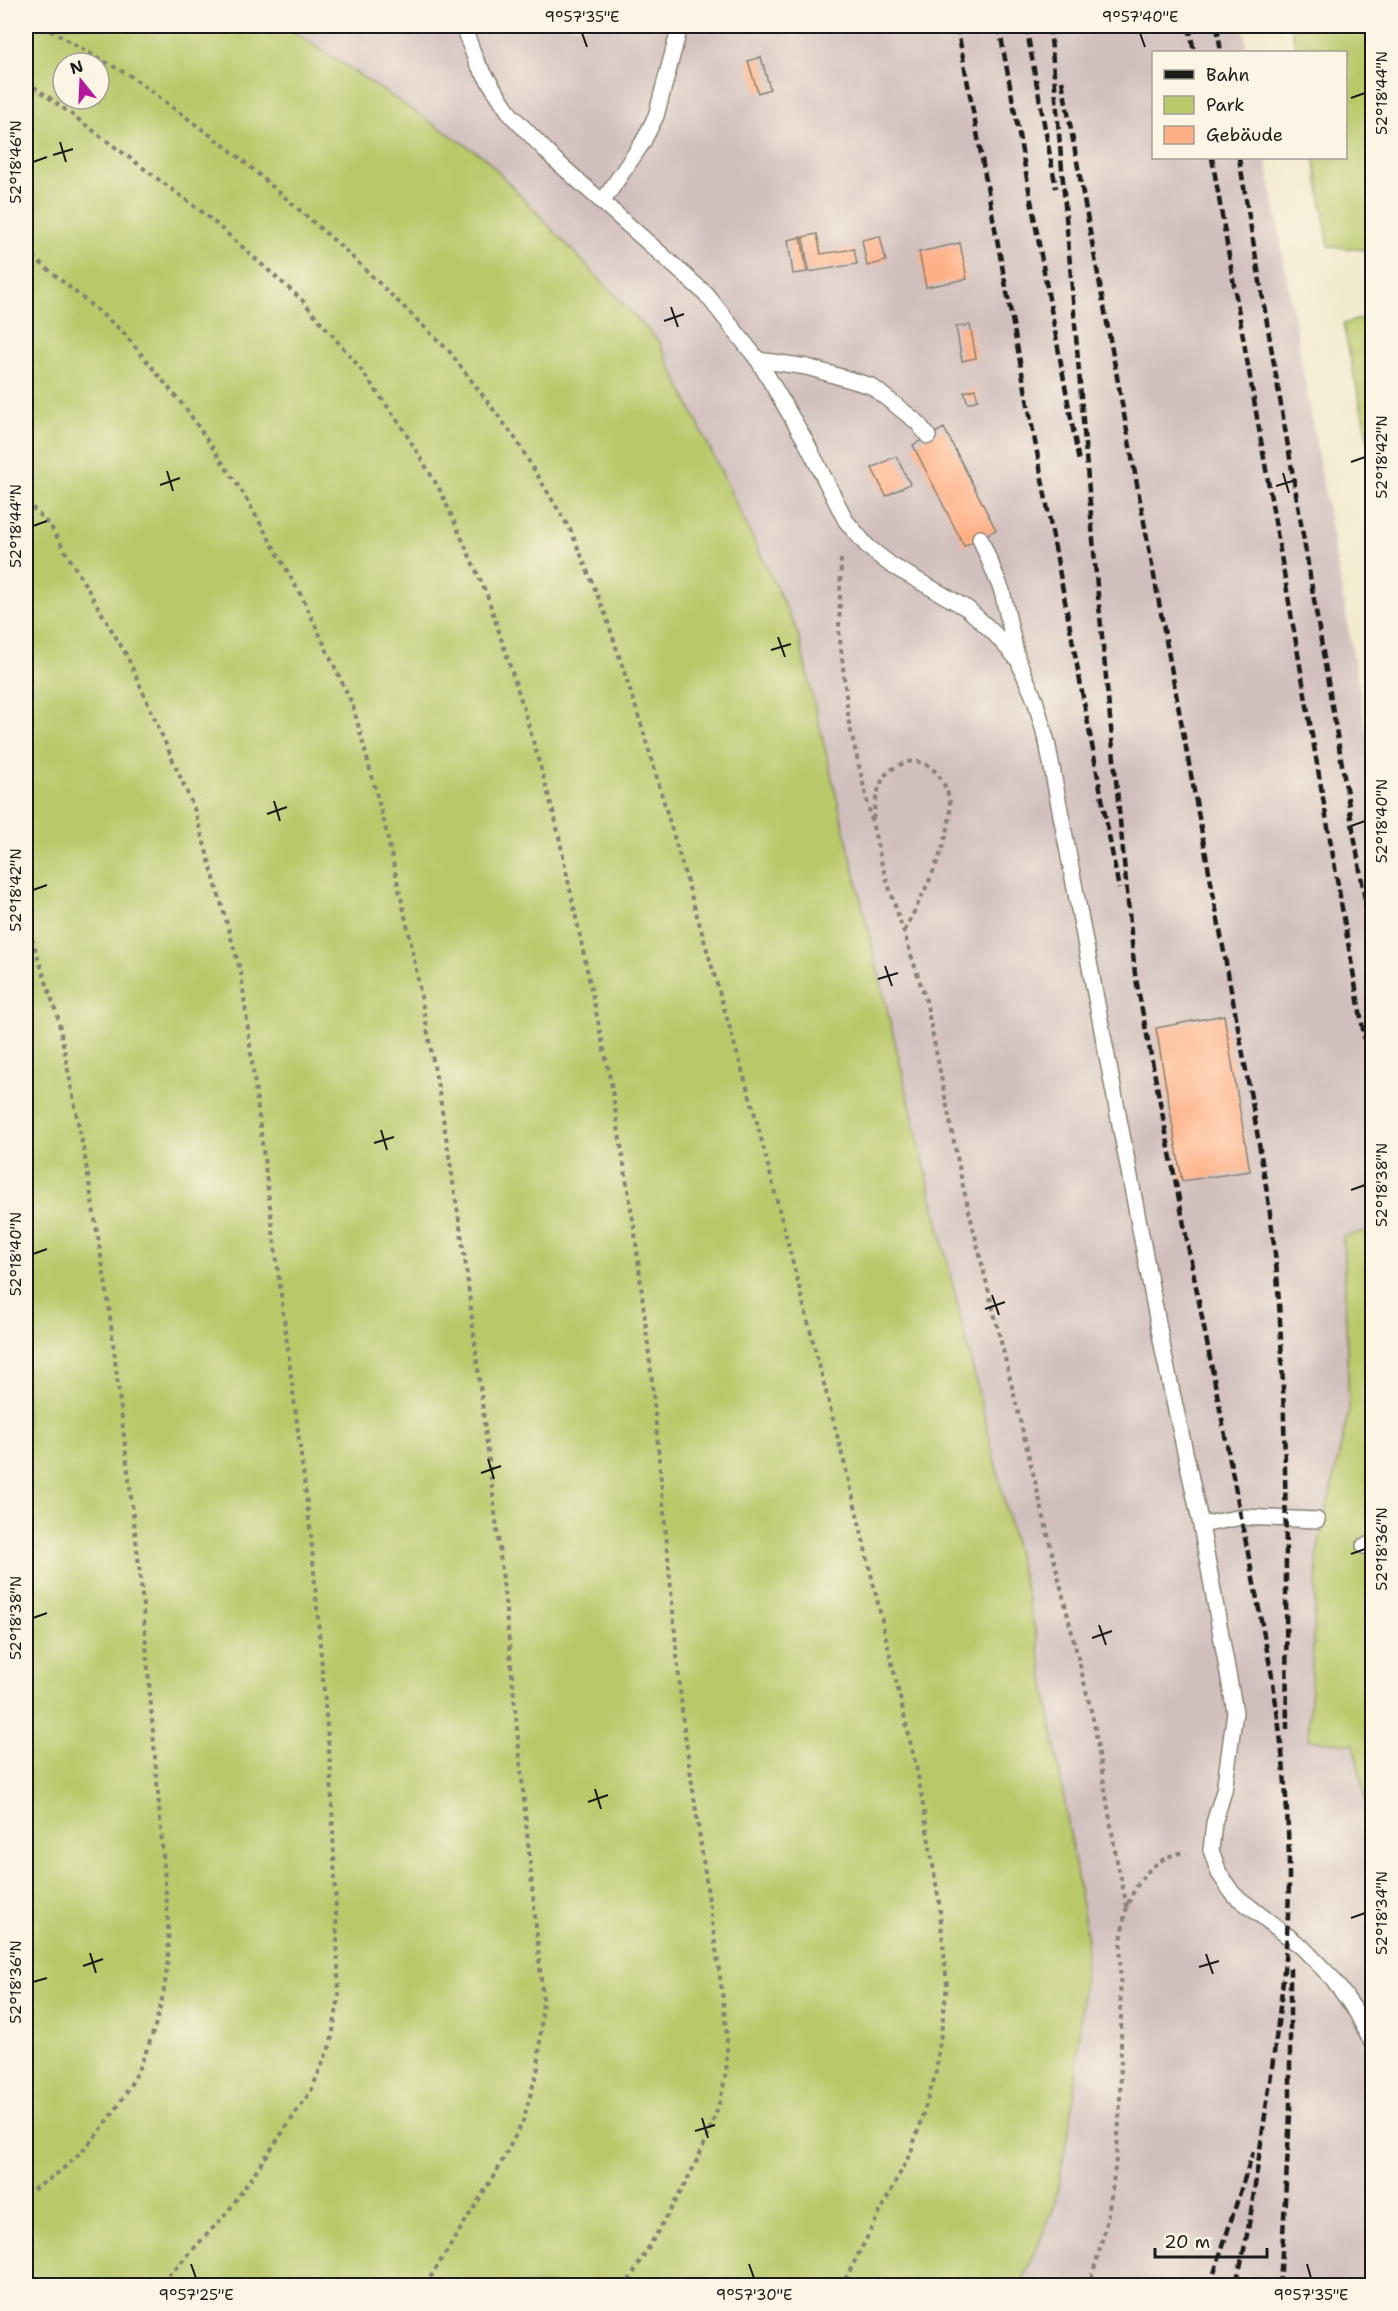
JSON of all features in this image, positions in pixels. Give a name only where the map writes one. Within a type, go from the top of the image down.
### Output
[{"type":"lane","points":[[463,26],[477,63],[511,115],[555,160],[706,294],[758,360],[806,440],[846,520],[868,547],[891,565],[968,609],[1018,660]]},
{"type":"lane","points":[[603,201],[643,142],[656,116],[680,26]]},
{"type":"lane","points":[[758,360],[807,367],[871,386],[917,422],[928,436]]},
{"type":"lane","points":[[980,538],[1002,591],[1018,660],[1035,700],[1047,742],[1165,1360],[1201,1525],[1235,1712],[1224,1791],[1214,1823],[1211,1850],[1219,1874],[1233,1894],[1302,1947],[1333,1979],[1357,2013],[1372,2043]]},
{"type":"lane","points":[[1201,1525],[1242,1517],[1317,1520]]},
{"type":"path","points":[[42,26],[132,77],[234,153],[344,249],[449,351],[515,438],[571,531],[606,616],[642,726],[759,1134],[854,1501],[915,1763],[939,1902],[947,1985],[936,2073],[910,2152],[843,2286]]},
{"type":"path","points":[[26,82],[205,214],[302,300],[356,363],[400,424],[440,490],[487,595],[523,705],[555,818],[611,1083],[635,1233],[652,1381],[683,1721],[727,2033],[725,2077],[713,2121],[695,2163],[626,2286]]},
{"type":"path","points":[[26,251],[122,331],[187,410],[243,493],[302,597],[353,706],[384,822],[410,938],[440,1098],[465,1259],[504,1580],[543,2000],[538,2068],[523,2121],[498,2169],[424,2286]]},
{"type":"path","points":[[26,501],[51,527],[127,656],[194,808],[241,973],[312,1536],[331,1775],[339,1995],[331,2043],[311,2091],[227,2213],[171,2272],[152,2286]]},
{"type":"path","points":[[846,520],[841,558],[839,630],[849,723],[882,865],[926,1001],[962,1182],[1094,1723],[1116,1856],[1127,1907]]},
{"type":"path","points":[[873,823],[877,794],[888,771],[907,761],[925,763],[940,777],[949,799],[947,833],[904,933]]},
{"type":"path","points":[[26,921],[58,1018],[85,1158],[108,1299],[141,1582],[167,1906],[168,1957],[160,2008],[146,2054],[123,2097],[95,2136],[60,2171],[26,2194]]},
{"type":"path","points":[[1088,2286],[1095,2265],[1112,2185],[1121,2104],[1122,1938],[1127,1907],[1142,1876],[1171,1854],[1211,1850]]},
{"type":"shaded area","points":[[26,26],[1243,26],[1248,51],[1152,51],[1152,159],[1266,159],[1372,763],[1372,2285],[26,2286]]},
{"type":"green space","points":[[26,26],[285,26],[484,157],[659,342],[797,631],[1037,1638],[1087,1936],[1074,2101],[1054,2207],[1021,2285],[26,2285]]},
{"type":"green space","points":[[1291,26],[1372,26],[1372,258],[1363,250],[1329,246],[1314,159],[1347,159],[1347,51],[1296,51]]},
{"type":"green space","points":[[1372,315],[1372,459],[1343,324]]},
{"type":"green space","points":[[1369,1230],[1372,1249],[1372,1834],[1354,1744],[1308,1740],[1318,1548],[1349,1410],[1343,1237]]},
{"type":"building","points":[[761,57],[770,89],[758,93],[748,61]]},
{"type":"building","points":[[817,234],[821,254],[854,249],[857,264],[809,272],[803,237]]},
{"type":"building","points":[[880,236],[886,261],[867,266],[862,240]]},
{"type":"building","points":[[801,237],[807,272],[793,274],[788,240]]},
{"type":"building","points":[[960,243],[967,279],[926,287],[919,252]]},
{"type":"building","points":[[970,325],[976,358],[962,361],[956,327]]},
{"type":"building","points":[[975,389],[978,400],[968,403],[964,392]]},
{"type":"building","points":[[944,428],[996,530],[964,546],[913,445]]},
{"type":"building","points":[[896,456],[910,484],[886,496],[872,468]]},
{"type":"building","points":[[1224,1015],[1250,1171],[1182,1181],[1156,1028]]},
{"type":"railway","points":[[957,26],[1119,889]]},
{"type":"railway","points":[[999,26],[1079,462]]},
{"type":"railway","points":[[1026,26],[1056,188]]},
{"type":"railway","points":[[1050,26],[1096,575],[1135,974],[1272,1676],[1284,1775],[1289,1875],[1284,1971],[1252,2208],[1235,2286]]},
{"type":"railway","points":[[1189,26],[1194,51]]},
{"type":"railway","points":[[1217,26],[1221,51]]},
{"type":"railway","points":[[1062,81],[1253,1108],[1271,1220],[1278,1288],[1283,1398],[1287,1729]]},
{"type":"railway","points":[[1212,159],[1372,1081]]},
{"type":"railway","points":[[1239,159],[1372,941]]},
{"type":"railway","points":[[1280,2286],[1290,2114],[1290,1968]]},
{"type":"railway","points":[[1210,2286],[1253,2152]]}]
